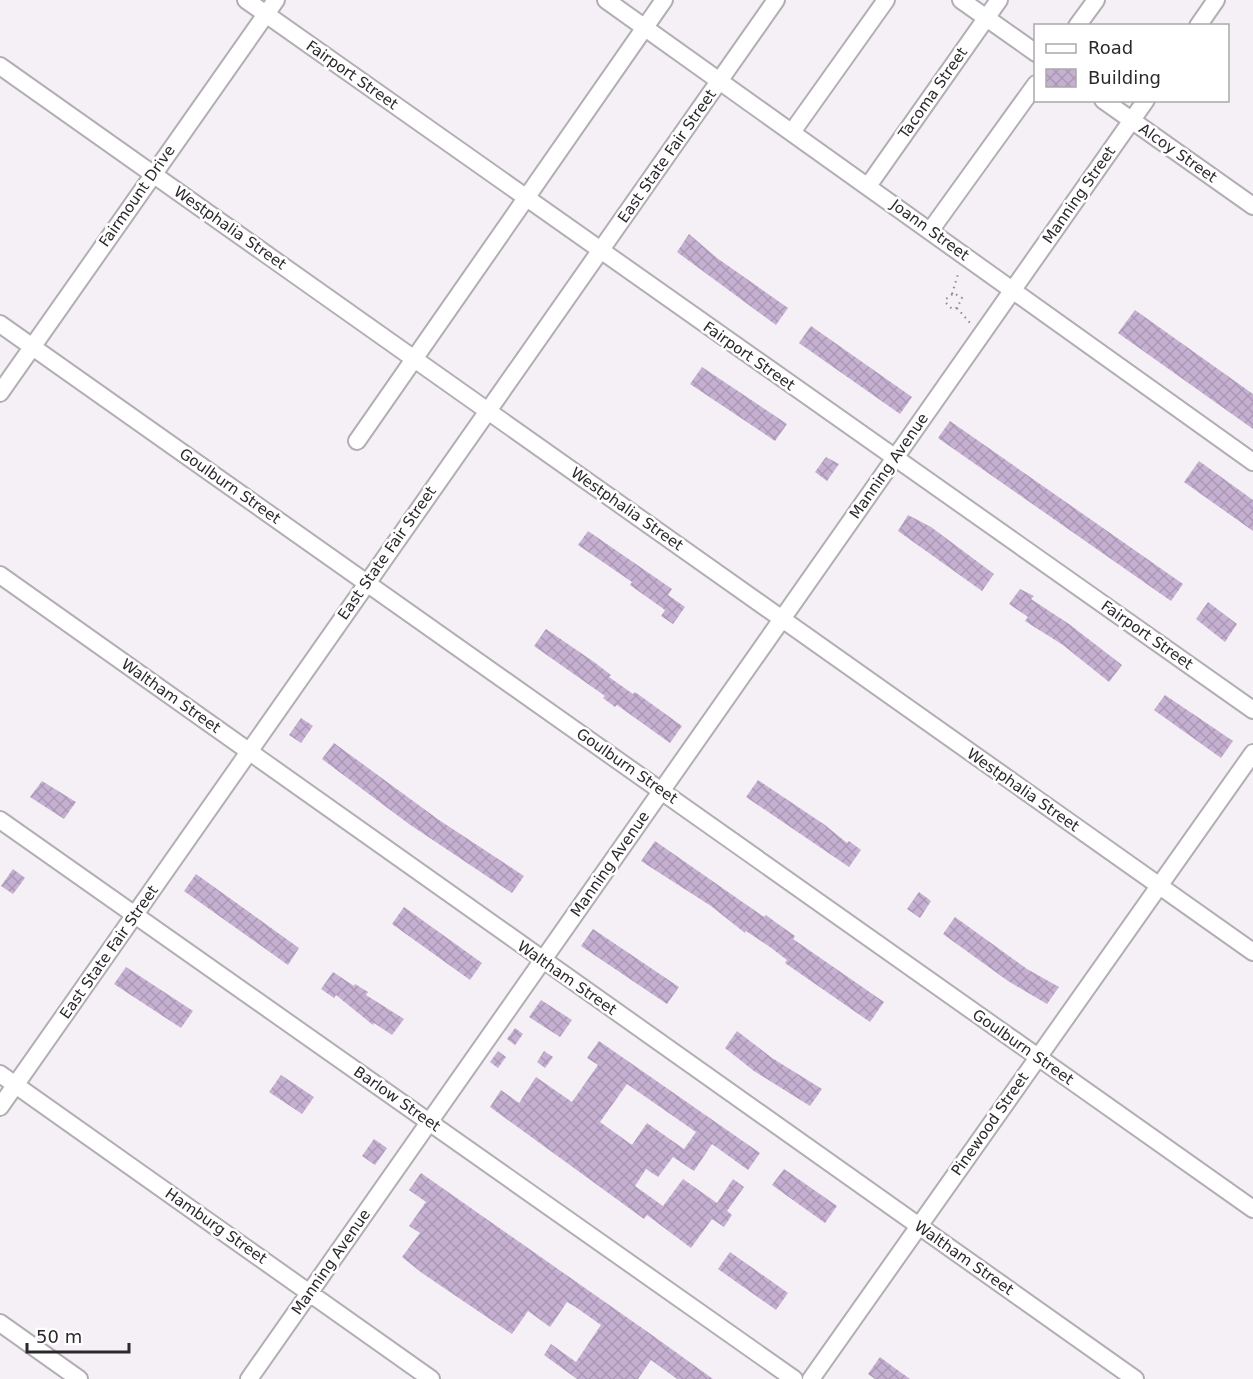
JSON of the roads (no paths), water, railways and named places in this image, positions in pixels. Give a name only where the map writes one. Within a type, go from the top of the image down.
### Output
[{"type":"street","name":"Fairport Street","points":[[246,0],[1253,710]]},
{"type":"street","name":"Fairmount Drive","points":[[0,393],[152,173],[276,0]]},
{"type":"street","name":"Joann Street","points":[[606,0],[1253,462]]},
{"type":"street","points":[[357,441],[664,0]]},
{"type":"street","name":"East State Fair Street","points":[[0,1107],[776,0]]},
{"type":"street","points":[[792,132],[886,0]]},
{"type":"street","points":[[961,0],[1034,52]]},
{"type":"street","name":"Tacoma Street","points":[[868,186],[999,0]]},
{"type":"street","points":[[1078,24],[1096,0]]},
{"type":"street","points":[[1199,24],[1216,0]]},
{"type":"street","name":"Westphalia Street","points":[[0,66],[1253,952]]},
{"type":"street","points":[[930,231],[1034,85]]},
{"type":"street","name":"Alcoy Street","points":[[1106,102],[1253,206]]},
{"type":"street","name":"Manning Street","points":[[1013,290],[1145,102]]},
{"type":"street","name":"Manning Avenue","points":[[249,1379],[1013,290]]},
{"type":"street","name":"Goulburn Street","points":[[0,324],[1253,1209]]},
{"type":"street","name":"Waltham Street","points":[[0,575],[1135,1379]]},
{"type":"street","name":"Pinewood Street","points":[[811,1379],[1253,753]]},
{"type":"street","name":"Barlow Street","points":[[0,820],[794,1379]]},
{"type":"street","name":"Hamburg Street","points":[[0,1074],[432,1379]]},
{"type":"street","points":[[0,1323],[79,1379]]}]
